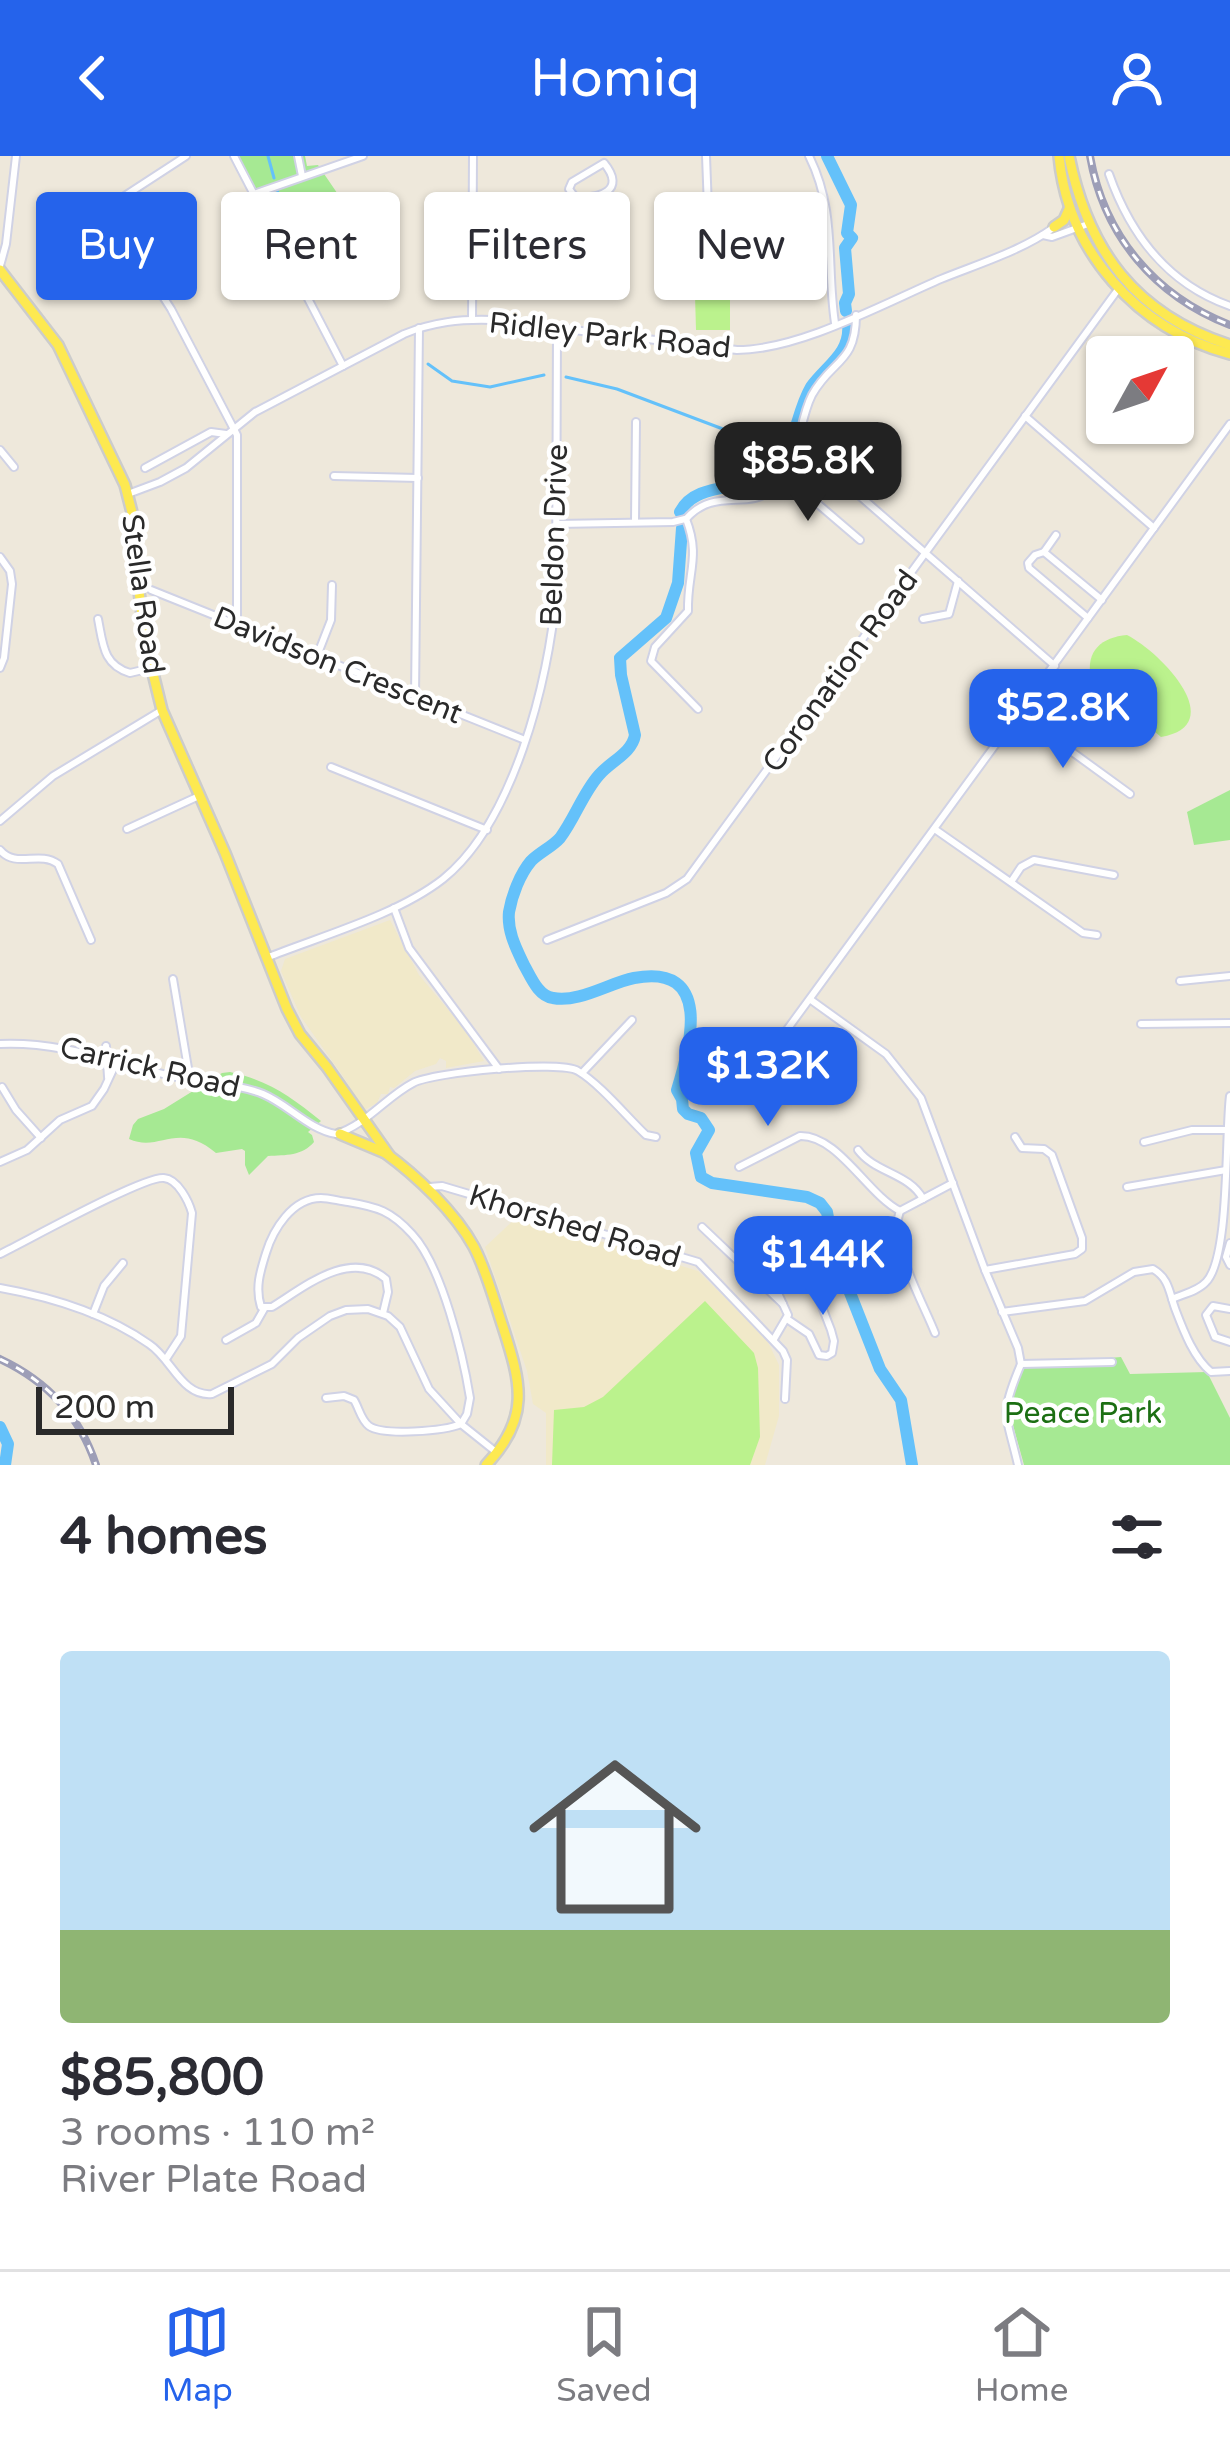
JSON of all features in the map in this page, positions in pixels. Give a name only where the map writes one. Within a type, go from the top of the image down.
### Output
[{"type":"main road","points":[[1059,156],[1070,206],[1122,285],[1175,322],[1230,350]]},
{"type":"main road","points":[[1069,156],[1082,221]]},
{"type":"main road","points":[[1054,227],[1064,220],[1070,206]]},
{"type":"main road","name":"Stella Road","points":[[0,268],[58,345],[128,494],[135,524],[141,615],[162,710],[293,1022],[360,1122],[386,1154],[457,1222],[477,1255],[516,1367],[520,1397],[513,1429],[486,1465]]},
{"type":"main road","points":[[340,1133],[386,1154]]},
{"type":"street","points":[[0,268],[16,156]]},
{"type":"street","points":[[186,156],[120,199],[117,220],[172,309],[238,445],[237,625]]},
{"type":"street","points":[[234,156],[253,192]]},
{"type":"street","points":[[298,156],[302,176]]},
{"type":"street","points":[[259,192],[363,156]]},
{"type":"street","points":[[472,320],[473,156]]},
{"type":"street","points":[[706,156],[707,192]]},
{"type":"street","points":[[809,156],[822,184],[829,217],[836,323]]},
{"type":"street","points":[[604,159],[611,188],[598,196],[574,196],[569,189],[572,182],[604,159]]},
{"type":"street","points":[[1108,174],[1120,208],[1147,247],[1184,282],[1230,306]]},
{"type":"street","name":"Ridley Park Road","points":[[128,494],[176,475],[255,412],[419,328],[472,320],[751,350],[790,342],[1054,227],[1082,221]]},
{"type":"street","name":"Ridley Park Road","points":[[1043,235],[1052,237],[1082,221]]},
{"type":"street","name":"Coronation Road","points":[[547,940],[666,893],[687,879],[715,849],[1122,285]]},
{"type":"street","points":[[309,300],[343,366]]},
{"type":"street","points":[[557,524],[674,522],[708,502],[769,493],[784,475],[799,443],[813,394],[854,344],[856,315]]},
{"type":"street","points":[[416,697],[419,328]]},
{"type":"street","name":"Beldon Drive","points":[[266,958],[394,908],[441,880],[487,830],[525,740],[554,628],[557,329]]},
{"type":"street","points":[[1025,416],[1154,529]]},
{"type":"street","points":[[635,522],[636,422]]},
{"type":"street","points":[[767,1057],[1230,424]]},
{"type":"street","points":[[145,468],[211,432],[230,432]]},
{"type":"street","points":[[799,443],[1055,666]]},
{"type":"street","points":[[0,450],[14,467]]},
{"type":"street","points":[[784,475],[860,540]]},
{"type":"street","points":[[334,476],[418,478]]},
{"type":"street","points":[[686,519],[695,553],[687,615],[655,647],[651,661],[698,709]]},
{"type":"street","points":[[1056,536],[1044,552],[1029,560],[1029,568],[1089,618]]},
{"type":"street","points":[[1044,552],[1102,600]]},
{"type":"street","points":[[0,556],[12,577],[0,668]]},
{"type":"street","points":[[923,619],[949,614],[958,581]]},
{"type":"street","points":[[317,656],[331,620],[332,585]]},
{"type":"street","name":"Davidson Crescent","points":[[151,590],[525,740]]},
{"type":"street","points":[[98,619],[104,652],[114,665],[130,673],[151,668]]},
{"type":"street","points":[[0,821],[53,776],[162,710]]},
{"type":"street","points":[[1020,714],[1130,794]]},
{"type":"street","points":[[788,742],[796,749]]},
{"type":"street","points":[[331,767],[487,830]]},
{"type":"street","points":[[127,830],[199,796]]},
{"type":"street","points":[[936,830],[1083,932],[1096,934]]},
{"type":"street","points":[[0,850],[15,860],[45,858],[58,864],[89,937]]},
{"type":"street","points":[[1011,882],[1021,867],[1034,860],[1114,875]]},
{"type":"street","points":[[394,908],[409,948],[500,1069]]},
{"type":"street","points":[[1180,981],[1230,976]]},
{"type":"street","points":[[173,979],[190,1080]]},
{"type":"street","points":[[811,1000],[886,1054],[926,1110],[1021,1356],[1004,1412],[1018,1465]]},
{"type":"street","points":[[582,1073],[632,1020]]},
{"type":"street","points":[[1141,1024],[1230,1023]]},
{"type":"street","name":"Carrick Road","points":[[0,1044],[61,1046],[190,1080],[257,1091],[314,1126],[340,1133]]},
{"type":"street","points":[[106,1046],[108,1080]]},
{"type":"street","points":[[0,1162],[27,1150],[60,1120],[92,1106],[117,1061]]},
{"type":"street","points":[[340,1133],[420,1079],[567,1066],[582,1073],[646,1135],[656,1137]]},
{"type":"street","points":[[2,1087],[41,1138]]},
{"type":"street","points":[[1230,1096],[1226,1130],[1226,1257],[1230,1264]]},
{"type":"street","points":[[1144,1142],[1192,1130],[1226,1130]]},
{"type":"street","points":[[740,1167],[808,1135],[832,1150],[900,1211]]},
{"type":"street","points":[[985,1270],[1082,1249],[1052,1156],[1044,1149],[1022,1148],[1016,1138]]},
{"type":"street","points":[[858,1150],[866,1160],[914,1186],[922,1199]]},
{"type":"street","points":[[1127,1187],[1226,1170]]},
{"type":"street","points":[[0,1254],[136,1186],[158,1178],[173,1182],[191,1207],[192,1222],[182,1336],[166,1359]]},
{"type":"street","points":[[935,1333],[902,1251],[896,1222],[900,1211],[953,1183]]},
{"type":"street","name":"Khorshed Road","points":[[425,1190],[442,1186],[698,1262],[774,1339]]},
{"type":"street","points":[[264,1309],[258,1300],[259,1274],[275,1228],[307,1201],[318,1198],[375,1207],[388,1212],[416,1238],[441,1289],[470,1398],[467,1414],[461,1424],[439,1430],[376,1430],[364,1421],[353,1400],[326,1398]]},
{"type":"street","points":[[703,1227],[786,1306]]},
{"type":"street","points":[[785,1399],[787,1360],[774,1339],[787,1319],[786,1306],[762,1247],[769,1238],[784,1233],[797,1242],[831,1330],[832,1353],[819,1354],[809,1334],[787,1319]]},
{"type":"street","points":[[1172,1299],[1206,1282],[1227,1238]]},
{"type":"street","points":[[93,1315],[104,1286],[123,1263]]},
{"type":"street","points":[[1002,1312],[1085,1301],[1145,1268],[1159,1271],[1200,1361],[1211,1372],[1230,1371]]},
{"type":"street","points":[[226,1340],[256,1323],[264,1309],[320,1276],[351,1269],[382,1276],[388,1285],[382,1313]]},
{"type":"street","points":[[0,1288],[93,1315],[137,1336],[166,1359],[196,1393],[212,1394],[264,1369],[298,1338],[338,1312],[368,1309],[382,1313],[400,1327],[424,1382],[461,1424],[497,1453]]},
{"type":"street","points":[[1230,1309],[1213,1306],[1206,1316],[1216,1337],[1230,1342]]},
{"type":"street","points":[[1021,1364],[1112,1362]]},
{"type":"shaded area","points":[[390,920],[419,975],[466,1031],[484,1061],[446,1068],[446,1061],[440,1058],[390,1087],[388,1094],[381,1094],[366,1109],[301,1017],[281,971],[285,959]]},
{"type":"shaded area","points":[[518,1216],[698,1271],[766,1338],[779,1365],[779,1416],[765,1465],[546,1465],[546,1413],[533,1404],[527,1371],[485,1247]]},
{"type":"green space","points":[[237,156],[305,156],[307,166],[318,165],[336,192],[256,192]]},
{"type":"green space","points":[[695,300],[730,300],[730,330],[696,330]]},
{"type":"green space","points":[[1127,635],[1157,657],[1183,688],[1190,719],[1181,730],[1161,737],[1091,678],[1097,647]]},
{"type":"green space","points":[[1230,790],[1230,840],[1194,845],[1187,812]]},
{"type":"green space","points":[[230,1072],[279,1090],[321,1121],[308,1132],[314,1142],[299,1152],[268,1156],[249,1175],[242,1149],[216,1153],[190,1139],[129,1139],[138,1119]]},
{"type":"green space","points":[[705,1301],[754,1353],[760,1437],[750,1465],[552,1465],[554,1410],[584,1407],[603,1397]]},
{"type":"green space","name":"Peace Park","points":[[1121,1357],[1130,1374],[1207,1372],[1230,1418],[1230,1465],[1024,1465],[1008,1407],[1023,1365]]},
{"type":"waterway","points":[[268,156],[274,178]]},
{"type":"waterway","points":[[827,156],[851,205],[847,233],[852,238],[845,248],[846,311]]},
{"type":"waterway","points":[[680,512],[698,495],[749,483],[771,472],[790,443],[811,387],[846,344],[848,325]]},
{"type":"waterway","points":[[428,364],[452,381],[490,387],[544,375]]},
{"type":"waterway","points":[[566,377],[617,389],[787,450]]},
{"type":"waterway","points":[[682,528],[678,583],[666,618],[620,658],[633,741],[593,782],[560,838],[527,866],[510,905],[511,933],[532,980],[548,996],[573,998],[634,978],[659,977],[676,983],[686,995],[690,1031],[677,1090],[683,1109],[701,1118],[709,1130],[696,1153],[701,1177],[712,1183],[807,1197],[827,1212],[834,1252],[880,1369],[901,1400],[912,1465]]},
{"type":"waterway","points":[[0,1427],[8,1444],[5,1465]]},
{"type":"railway","points":[[1090,156],[1107,212],[1137,260],[1178,298],[1230,325]]},
{"type":"railway","points":[[0,1359],[33,1378],[60,1402],[81,1431],[96,1465]]}]
